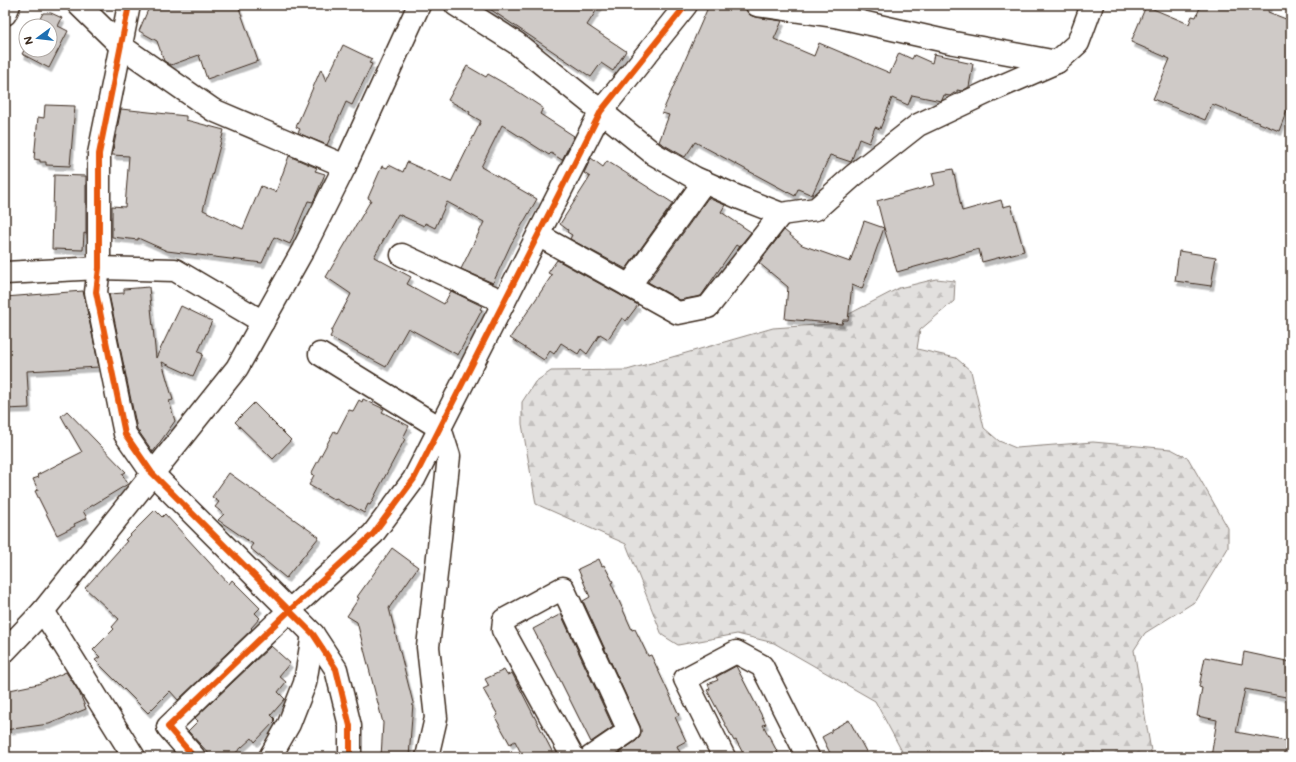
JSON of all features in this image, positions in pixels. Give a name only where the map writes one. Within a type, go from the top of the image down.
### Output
[{"type":"street","points":[[5,14],[10,5]]},
{"type":"street","points":[[78,5],[121,46],[213,110],[345,166]]},
{"type":"street","points":[[129,5],[99,154],[99,268],[96,292],[125,434],[152,473],[313,634],[336,669],[350,726],[350,757]]},
{"type":"street","points":[[5,651],[43,611],[237,368],[303,250],[345,166],[419,5]]},
{"type":"street","points":[[456,5],[516,43],[654,154],[704,182],[781,214],[816,209],[853,176],[918,125],[1057,62],[1078,43],[1092,5]]},
{"type":"street","points":[[194,757],[168,727],[290,610],[373,534],[414,479],[601,111],[686,5]]},
{"type":"street","points":[[757,5],[837,11],[954,43],[1057,62]]},
{"type":"street","points":[[629,286],[704,182]]},
{"type":"street","points":[[538,234],[678,313],[708,307],[781,214]]},
{"type":"street","points":[[402,255],[504,302]]},
{"type":"street","points":[[5,273],[99,268],[175,270],[263,322]]},
{"type":"street","points":[[320,354],[440,428],[449,456],[428,647],[436,718],[427,757]]},
{"type":"street","points":[[573,757],[503,630],[504,620],[563,588],[629,731],[591,757]]},
{"type":"street","points":[[43,611],[134,757]]},
{"type":"street","points":[[270,757],[289,724],[305,683],[313,634]]},
{"type":"street","points":[[724,757],[685,679],[736,652],[762,666],[808,757]]},
{"type":"green space","points":[[936,279],[955,281],[954,301],[920,330],[917,349],[956,358],[971,371],[984,428],[999,441],[1016,448],[1093,442],[1171,449],[1188,458],[1228,528],[1228,548],[1196,601],[1145,633],[1134,650],[1152,757],[905,757],[875,701],[774,643],[737,634],[678,645],[662,635],[626,544],[536,504],[522,424],[522,402],[535,382],[551,371],[627,370],[773,328],[830,324],[899,288]]},
{"type":"building","points":[[150,5],[238,5],[258,61],[207,79],[199,55],[171,65],[164,61],[157,41],[139,31]]},
{"type":"building","points":[[484,5],[600,5],[587,25],[626,51],[613,71],[601,63],[591,77]]},
{"type":"building","points":[[709,5],[745,5],[746,10],[750,15],[782,21],[774,39],[814,56],[819,43],[890,73],[899,53],[912,59],[914,55],[932,63],[934,54],[959,59],[959,61],[973,64],[969,87],[962,91],[957,90],[957,93],[950,96],[944,95],[941,101],[912,95],[908,105],[892,98],[880,129],[875,127],[869,143],[859,139],[851,162],[830,155],[812,195],[798,189],[795,196],[695,142],[685,157],[659,142],[669,115],[662,113]]},
{"type":"building","points":[[1201,5],[1270,5],[1268,12],[1291,21],[1291,100],[1279,131],[1212,104],[1205,120],[1153,99],[1170,59],[1131,42],[1146,6],[1189,24],[1192,16],[1196,17]]},
{"type":"building","points":[[43,13],[51,13],[62,18],[58,26],[58,18],[40,18]]},
{"type":"building","points":[[58,26],[68,31],[58,50]]},
{"type":"building","points":[[343,45],[372,59],[369,63],[372,64],[352,105],[346,102],[327,145],[298,133],[300,129],[296,127],[321,69],[326,81]]},
{"type":"building","points":[[30,58],[54,58],[49,68]]},
{"type":"building","points":[[467,66],[486,77],[488,74],[514,89],[543,108],[540,114],[574,136],[562,160],[551,153],[549,155],[502,125],[481,167],[537,199],[511,244],[493,283],[461,269],[484,222],[447,202],[435,228],[425,223],[424,226],[398,214],[374,257],[411,277],[407,284],[444,304],[451,291],[482,306],[480,309],[482,310],[458,355],[408,328],[386,367],[330,337],[331,332],[351,294],[326,277],[371,200],[368,198],[382,166],[387,168],[389,165],[403,172],[407,162],[451,182],[481,121],[469,114],[470,112],[448,100]]},
{"type":"building","points":[[45,105],[75,106],[70,166],[46,165],[46,162],[40,162],[40,160],[34,159],[38,117],[44,118]]},
{"type":"building","points":[[121,109],[186,116],[186,120],[224,130],[203,210],[243,229],[261,186],[276,192],[289,156],[317,168],[315,171],[325,174],[313,202],[308,201],[290,244],[274,237],[262,263],[167,251],[138,238],[138,240],[112,237],[112,206],[125,207],[129,156],[112,155]]},
{"type":"building","points":[[591,158],[603,167],[607,161],[673,203],[626,269],[570,239],[572,235],[560,224],[590,177],[584,173]]},
{"type":"building","points":[[953,169],[962,211],[1001,200],[1003,207],[1011,205],[1024,251],[982,262],[979,249],[897,272],[877,201],[935,185],[932,173]]},
{"type":"building","points":[[54,175],[86,176],[86,234],[84,233],[83,250],[52,249]]},
{"type":"building","points":[[708,198],[725,205],[721,212],[751,232],[739,247],[736,245],[701,296],[680,300],[648,282]]},
{"type":"building","points":[[864,221],[884,228],[862,289],[852,285],[848,320],[843,320],[842,324],[785,319],[788,287],[759,263],[784,230],[802,245],[850,262]]},
{"type":"building","points":[[1179,251],[1216,257],[1211,286],[1175,281]]},
{"type":"building","points":[[557,260],[638,305],[626,321],[622,318],[608,339],[600,334],[587,354],[581,349],[578,354],[561,343],[554,354],[550,351],[544,360],[510,338],[552,275],[548,273]]},
{"type":"building","points":[[149,287],[156,358],[181,306],[212,321],[198,352],[203,354],[193,376],[162,362],[173,400],[169,401],[175,421],[153,452],[137,429],[109,294],[124,293],[124,289]]},
{"type":"building","points":[[83,291],[99,367],[27,371],[29,408],[5,409],[5,297]]},
{"type":"building","points":[[363,399],[384,409],[382,412],[409,426],[403,438],[405,439],[370,505],[368,504],[364,513],[350,505],[349,506],[336,499],[335,500],[309,485],[314,475],[311,474],[334,431],[337,433],[349,410],[353,411],[359,400],[362,402]]},
{"type":"building","points":[[254,403],[291,440],[273,459],[235,422]]},
{"type":"building","points":[[67,411],[126,472],[122,474],[128,484],[83,511],[87,518],[57,535],[35,491],[38,490],[33,479],[39,477],[37,475],[82,452],[61,416]]},
{"type":"building","points":[[229,473],[319,537],[286,578],[250,548],[253,544],[218,520],[224,514],[215,507],[219,502],[212,497]]},
{"type":"building","points":[[155,510],[162,517],[165,514],[229,584],[232,580],[260,608],[255,613],[260,618],[251,628],[252,629],[178,700],[170,691],[148,713],[95,660],[100,657],[93,650],[114,629],[112,627],[119,619],[85,588],[127,541],[125,540]]},
{"type":"building","points":[[392,548],[418,567],[389,608],[413,703],[409,757],[381,757],[383,723],[357,622],[347,616],[359,598],[357,597]]},
{"type":"building","points":[[599,559],[613,582],[611,583],[632,630],[635,629],[648,656],[651,655],[679,715],[675,717],[686,741],[677,746],[682,757],[613,757],[636,741],[640,737],[641,731],[583,601],[590,597],[578,569]]},
{"type":"building","points":[[561,614],[613,727],[591,742],[533,629]]},
{"type":"building","points":[[271,646],[290,663],[279,676],[286,682],[278,692],[285,699],[271,715],[275,721],[255,742],[252,738],[231,757],[212,757],[188,731],[198,721],[195,718]]},
{"type":"building","points":[[1244,652],[1291,662],[1291,698],[1245,689],[1236,732],[1291,742],[1291,757],[1211,757],[1217,720],[1197,716],[1202,688],[1199,687],[1205,657],[1242,664]]},
{"type":"building","points":[[736,666],[766,724],[763,725],[780,757],[745,757],[736,740],[734,741],[707,690],[710,689],[708,684],[718,680],[716,677]]},
{"type":"building","points":[[504,670],[507,675],[512,673],[555,757],[523,757],[515,741],[510,744],[495,717],[498,715],[483,689],[489,686],[485,679]]},
{"type":"building","points":[[66,672],[79,692],[86,709],[49,724],[5,730],[5,691],[38,684]]},
{"type":"building","points":[[849,720],[869,757],[832,757],[822,737]]},
{"type":"cycle path","points":[[129,5],[99,154],[99,268],[96,292],[125,434],[152,473],[313,634],[336,669],[350,726],[350,757]]},
{"type":"cycle path","points":[[194,757],[168,727],[290,610],[373,534],[414,479],[601,111],[686,5]]}]
